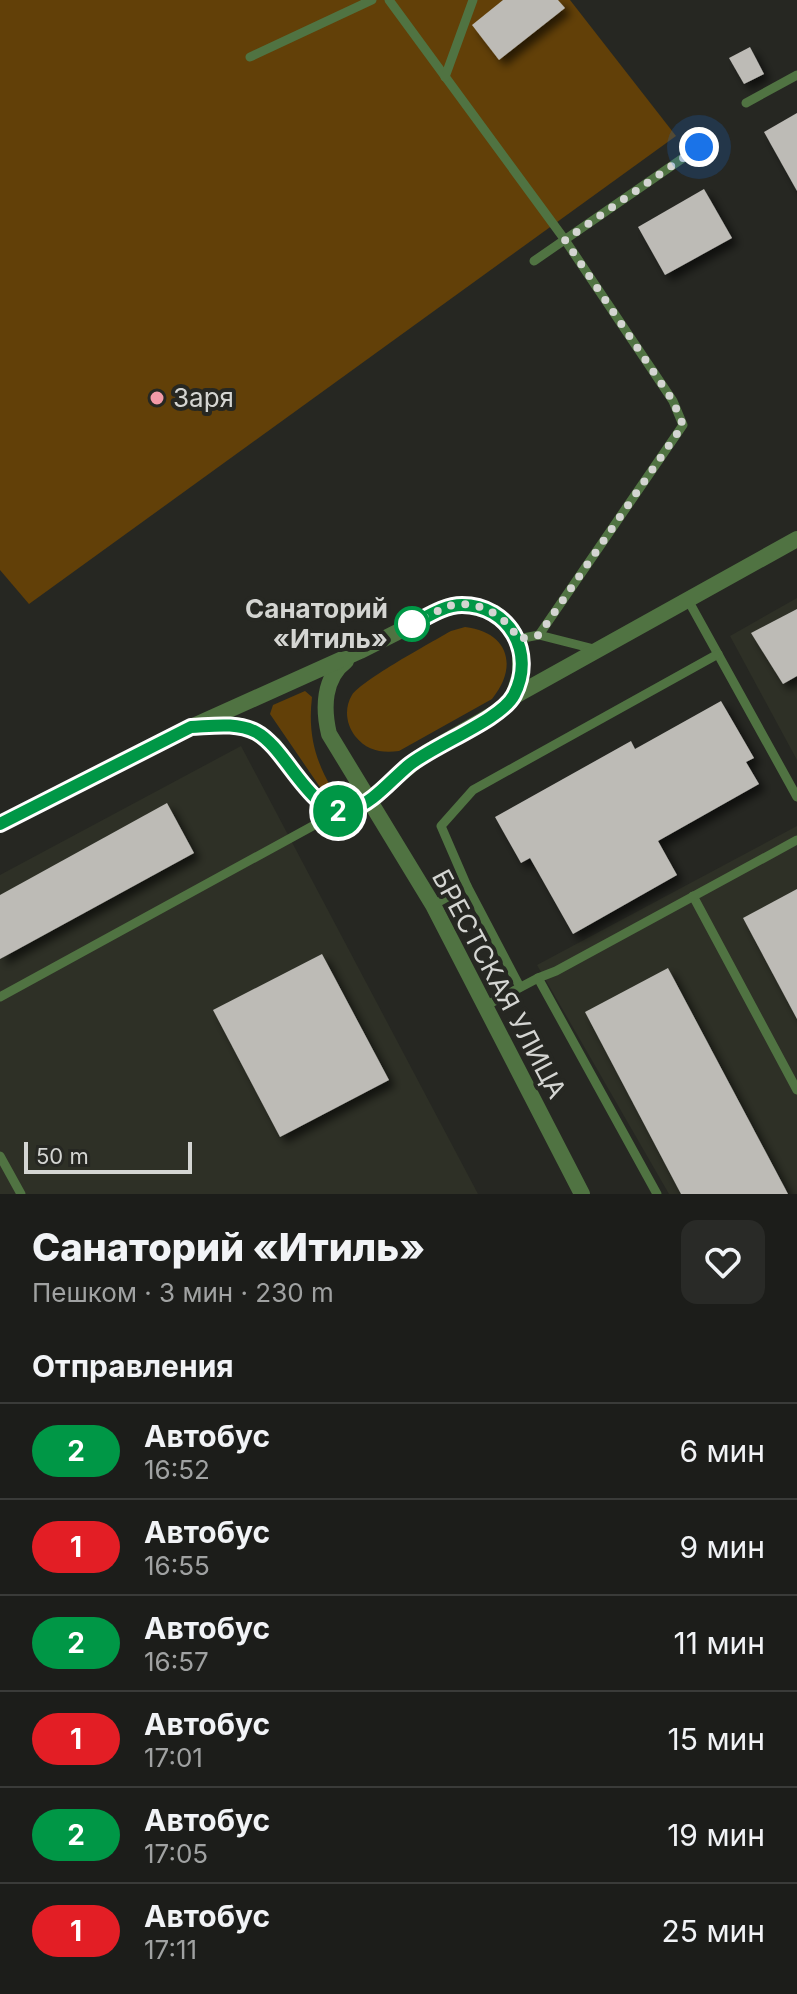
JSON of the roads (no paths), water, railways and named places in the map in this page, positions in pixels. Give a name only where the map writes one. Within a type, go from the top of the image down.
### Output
[{"type":"street","points":[[191,727],[237,725],[264,737],[326,807],[351,810],[369,800],[427,752],[495,713],[513,697],[797,539]]},
{"type":"street","points":[[0,824],[191,727],[360,651],[449,606],[484,608],[508,624],[518,639],[521,667],[513,697]]},
{"type":"street","name":"БРЕСТСКАЯ УЛИЦА","points":[[360,651],[338,667],[327,690],[324,711],[329,734],[433,905],[582,1194]]},
{"type":"lane","points":[[250,57],[372,0]]},
{"type":"lane","points":[[389,0],[565,240],[673,401],[683,425],[539,635]]},
{"type":"lane","points":[[445,77],[473,0]]},
{"type":"lane","points":[[746,103],[797,75]]},
{"type":"lane","points":[[534,261],[699,147]]},
{"type":"lane","points":[[688,600],[797,797]]},
{"type":"lane","points":[[518,639],[539,635],[598,650]]},
{"type":"lane","points":[[520,987],[467,886],[441,826],[473,790],[718,654]]},
{"type":"lane","points":[[0,997],[340,811]]},
{"type":"lane","points":[[485,1006],[556,971],[797,840]]},
{"type":"lane","points":[[433,905],[467,886]]},
{"type":"lane","points":[[693,896],[797,1090]]},
{"type":"lane","points":[[538,978],[657,1194]]},
{"type":"lane","points":[[0,1156],[21,1194]]},
{"type":"place","name":"Заря","points":[[157,398]]},
{"type":"place","name":"Санаторий «Итиль»","points":[[412,624]]}]
